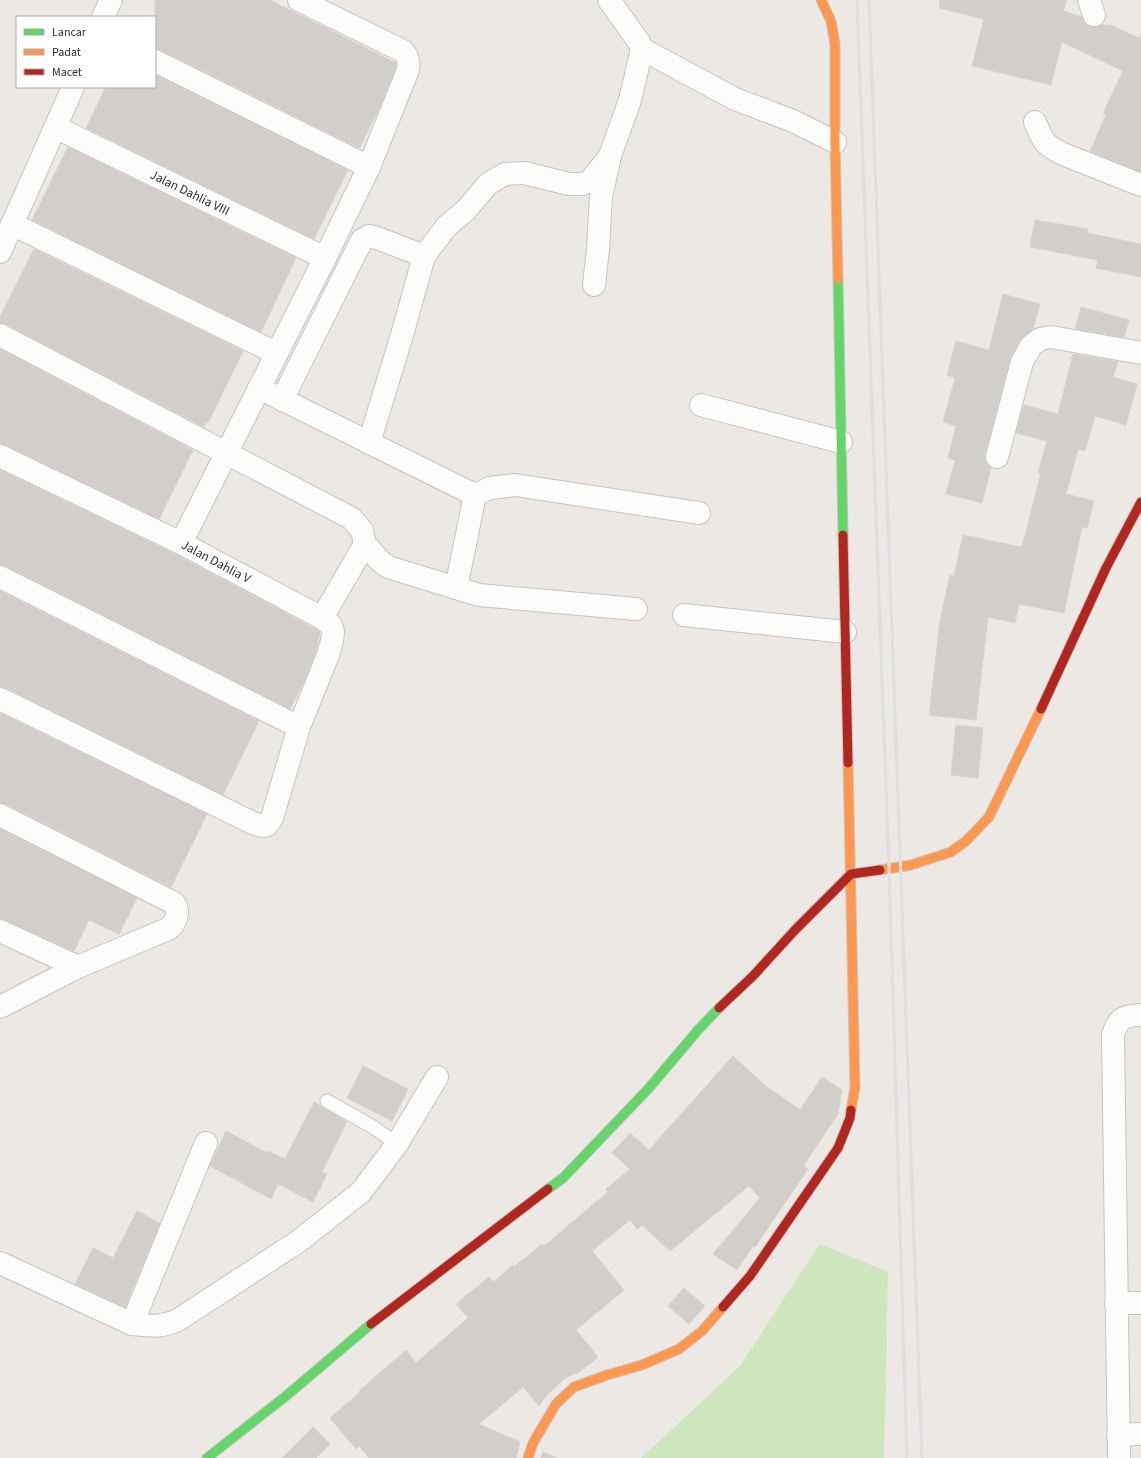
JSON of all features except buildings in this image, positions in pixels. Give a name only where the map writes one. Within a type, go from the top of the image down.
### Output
[{"type":"street","points":[[103,16],[111,0]]},
{"type":"street","points":[[181,543],[325,258],[368,167],[408,70],[409,63],[407,56],[403,51],[299,0]]},
{"type":"street","points":[[609,0],[624,19],[642,49],[734,99],[794,121],[835,142]]},
{"type":"street","points":[[528,1458],[533,1443],[556,1404],[574,1388],[607,1375],[642,1366],[679,1349],[702,1332],[750,1276],[838,1148],[850,1118],[854,1088],[851,874],[840,442],[835,142],[835,44],[834,32],[830,18],[821,0]]},
{"type":"street","points":[[594,285],[601,197],[610,156],[630,100],[642,49]]},
{"type":"street","points":[[156,61],[368,167]]},
{"type":"street","points":[[0,252],[73,88]]},
{"type":"street","points":[[1035,122],[1044,142],[1051,148],[1141,185]]},
{"type":"street","name":"Jalan Dahlia VIII","points":[[55,127],[325,258]]},
{"type":"street","points":[[369,443],[424,256],[447,226],[466,210],[488,184],[505,174],[525,173],[569,184],[583,184],[590,181],[610,156]]},
{"type":"street","points":[[12,224],[276,353]]},
{"type":"street","points":[[282,400],[362,240],[369,236],[377,238],[424,256]]},
{"type":"street","points":[[0,335],[351,518],[362,530],[365,544],[379,560],[388,567],[479,595],[636,609]]},
{"type":"street","points":[[997,457],[1022,362],[1031,346],[1040,339],[1051,337],[1141,353]]},
{"type":"street","points":[[258,388],[475,496]]},
{"type":"street","points":[[701,404],[840,442]]},
{"type":"street","name":"Jalan Dahlia V","points":[[0,456],[181,543],[322,618],[331,626],[332,632],[332,641],[328,655],[299,728],[272,818],[267,825],[263,826],[255,824],[0,699]]},
{"type":"street","points":[[475,496],[490,488],[515,485],[699,513]]},
{"type":"street","points":[[456,588],[475,496]]},
{"type":"street","points":[[207,1458],[286,1396],[373,1322],[563,1178],[649,1088],[703,1025],[753,976],[795,930],[851,874],[911,865],[951,852],[966,841],[988,817],[1035,722],[1106,568],[1140,507]]},
{"type":"street","points":[[322,618],[365,544]]},
{"type":"street","points":[[0,577],[299,728]]},
{"type":"street","points":[[684,615],[845,632]]},
{"type":"street","points":[[0,815],[174,903],[177,907],[173,925],[170,928],[78,967],[0,1007]]},
{"type":"street","points":[[0,931],[78,967]]},
{"type":"street","points":[[1119,1458],[1113,1035],[1116,1024],[1126,1016],[1141,1015]]},
{"type":"street","points":[[0,1263],[132,1324],[153,1327],[165,1325],[178,1320],[299,1242],[361,1192],[397,1144],[437,1077]]},
{"type":"street","points":[[132,1324],[206,1143]]},
{"type":"street","points":[[1116,1303],[1141,1303]]},
{"type":"street","points":[[1118,1434],[1141,1434]]},
{"type":"lane","points":[[327,1101],[373,1127],[397,1144]]},
{"type":"green space","points":[[820,1244],[888,1272],[884,1458],[641,1458],[739,1367]]},
{"type":"railway","points":[[857,0],[889,869],[907,1458]]},
{"type":"railway","points":[[869,0],[922,1458]]},
{"type":"traffic: fast","points":[[838,279],[843,535]]},
{"type":"traffic: fast","points":[[548,1189],[563,1178],[649,1088],[698,1030],[719,1008]]},
{"type":"traffic: fast","points":[[207,1458],[286,1396],[371,1324]]},
{"type":"traffic: slow","points":[[821,0],[831,21],[835,44],[835,142],[838,279]]},
{"type":"traffic: slow","points":[[880,870],[911,865],[951,852],[966,841],[989,817],[1041,709]]},
{"type":"traffic: slow","points":[[848,763],[855,1088],[851,1110]]},
{"type":"traffic: slow","points":[[528,1458],[533,1443],[556,1404],[574,1387],[607,1375],[642,1365],[679,1349],[702,1331],[723,1307]]},
{"type":"traffic: jam","points":[[1041,709],[1106,568],[1141,502]]},
{"type":"traffic: jam","points":[[843,535],[848,763]]},
{"type":"traffic: jam","points":[[719,1008],[753,976],[795,930],[851,874],[880,870]]},
{"type":"traffic: jam","points":[[723,1307],[750,1276],[838,1148],[850,1118],[851,1110]]},
{"type":"traffic: jam","points":[[371,1324],[548,1189]]}]
